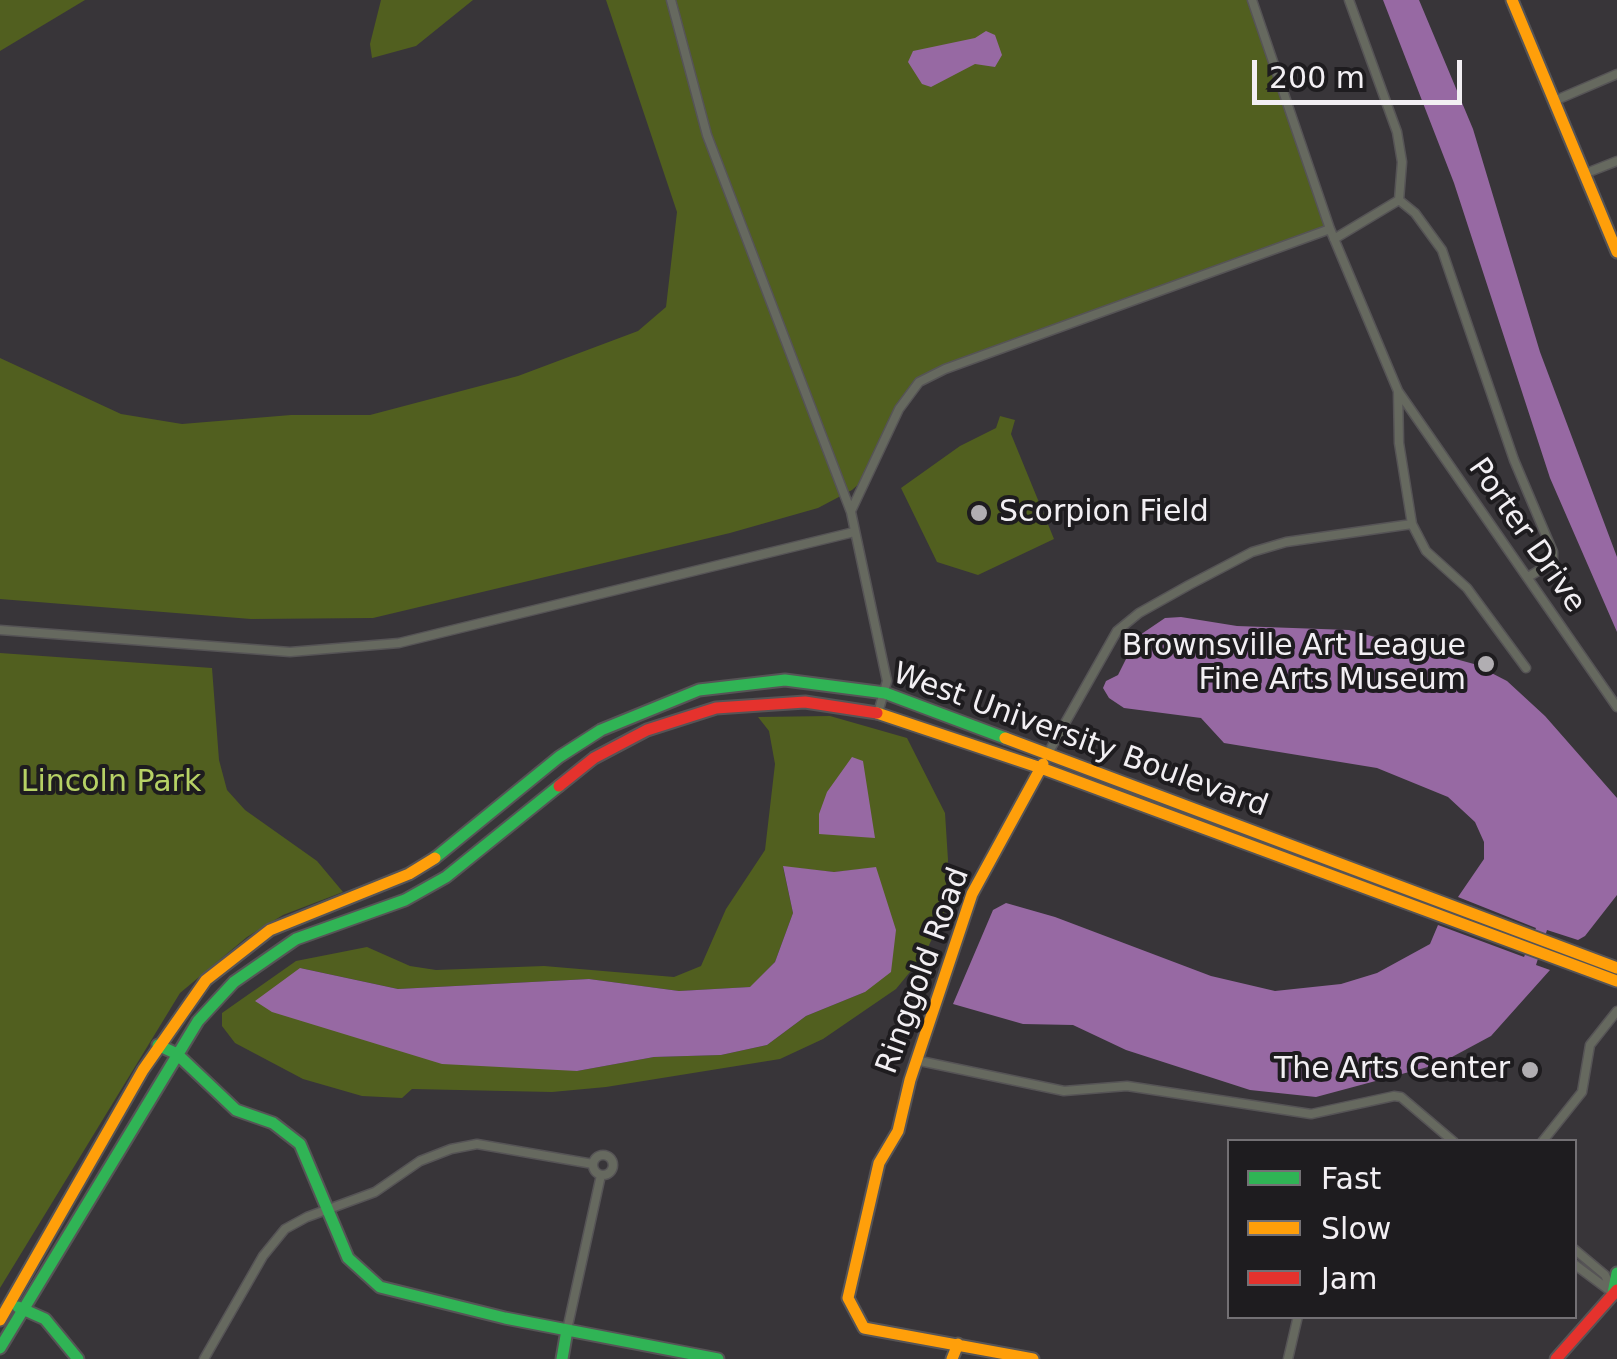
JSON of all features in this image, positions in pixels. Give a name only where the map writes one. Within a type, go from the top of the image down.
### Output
[{"type":"main road","points":[[1512,0],[1617,252]]},
{"type":"main road","name":"West University Boulevard","points":[[0,1320],[158,1044],[189,999],[229,960],[270,930],[409,874],[448,851],[571,749],[654,705],[699,690],[760,681],[811,681],[885,693],[1522,939]]},
{"type":"main road","name":"West University Boulevard","points":[[0,1348],[177,1054],[218,998],[253,966],[296,940],[405,900],[434,884],[465,863],[571,773],[658,726],[701,712],[764,702],[826,704],[878,713],[1547,948],[1617,968]]},
{"type":"main road","name":"Ringgold Road","points":[[958,1344],[864,1328],[848,1298],[880,1163],[898,1131],[910,1080],[920,1061],[972,894],[1047,755]]},
{"type":"main road","points":[[327,906],[334,924]]},
{"type":"main road","name":"West University Boulevard","points":[[1547,948],[1617,981]]},
{"type":"main road","points":[[158,1044],[177,1054],[236,1110],[273,1123],[300,1144],[348,1258],[380,1288],[718,1359]]},
{"type":"main road","points":[[1556,1359],[1616,1293],[1617,1273]]},
{"type":"main road","points":[[10,1303],[46,1319],[78,1359]]},
{"type":"main road","points":[[562,1359],[567,1330]]},
{"type":"main road","points":[[952,1359],[958,1344],[1033,1359]]},
{"type":"street","points":[[671,0],[707,135],[850,512],[884,665],[885,693],[878,713]]},
{"type":"street","points":[[1252,0],[1330,229],[1398,392],[1399,442],[1412,524],[1426,551],[1467,588],[1526,668]]},
{"type":"street","points":[[1350,0],[1397,132],[1402,162],[1398,200]]},
{"type":"street","points":[[1554,101],[1617,74]]},
{"type":"street","points":[[1584,174],[1617,160]]},
{"type":"street","points":[[1334,239],[1398,200]]},
{"type":"street","points":[[1398,200],[1416,213],[1442,250],[1514,460],[1553,552],[1552,562],[1528,577]]},
{"type":"street","points":[[850,512],[899,409],[920,382],[945,368],[1330,229]]},
{"type":"street","name":"Porter Drive","points":[[1398,392],[1617,708]]},
{"type":"street","name":"Ringgold Road","points":[[1047,755],[1106,645],[1139,613],[1272,545],[1412,524]]},
{"type":"street","points":[[0,630],[290,652],[360,647],[458,631],[854,532]]},
{"type":"street","points":[[1544,1139],[1582,1092],[1594,1037],[1617,1011]]},
{"type":"street","points":[[920,1061],[1064,1092],[1127,1086],[1278,1112],[1311,1114],[1394,1096],[1413,1106],[1450,1139]]},
{"type":"street","points":[[204,1359],[263,1256],[286,1229],[388,1186],[420,1162],[451,1149],[487,1146],[593,1164],[601,1175],[567,1330]]},
{"type":"street","points":[[593,1164],[601,1156],[612,1160],[612,1170],[601,1175]]},
{"type":"street","points":[[1577,1252],[1616,1293]]},
{"type":"street","points":[[1577,1266],[1616,1293]]},
{"type":"street","points":[[1288,1359],[1297,1319]]},
{"type":"green space","points":[[0,0],[85,0],[0,51]]},
{"type":"green space","points":[[381,0],[473,0],[416,46],[372,58],[370,44]]},
{"type":"green space","points":[[606,0],[1249,0],[1330,229],[915,381],[885,428],[861,482],[852,490],[818,508],[730,533],[373,618],[251,619],[0,599],[0,358],[121,414],[182,424],[291,415],[370,415],[518,376],[638,331],[666,307],[677,212]]},
{"type":"green space","name":"Scorpion Field","points":[[1000,416],[1015,420],[1011,434],[1054,539],[978,575],[937,562],[901,488],[960,446],[996,428]]},
{"type":"green space","name":"Lincoln Park","points":[[0,653],[212,668],[219,760],[227,790],[245,810],[317,861],[343,892],[283,915],[247,937],[180,993],[0,1288]]},
{"type":"green space","points":[[830,716],[907,738],[945,813],[948,860],[944,915],[924,955],[896,989],[823,1039],[780,1059],[606,1087],[552,1092],[412,1089],[402,1098],[362,1096],[303,1079],[235,1043],[222,1026],[222,1013],[296,961],[367,947],[410,966],[436,970],[544,966],[674,977],[701,966],[726,909],[765,850],[775,764],[769,731],[758,717]],"holes":[[[783,867],[834,872],[876,868],[865,992],[806,1016],[767,1045],[721,1055],[654,1057],[577,1071],[300,968],[398,989],[589,979],[679,991],[751,987],[775,962],[793,913]]]},
{"type":"shaded area","points":[[1383,0],[1419,0],[1473,129],[1540,352],[1617,557],[1617,632],[1550,478],[1454,183]]},
{"type":"shaded area","points":[[986,31],[995,35],[1002,55],[995,67],[975,64],[931,87],[922,84],[908,62],[913,51],[975,38]]},
{"type":"shaded area","points":[[1165,618],[1237,626],[1349,630],[1474,664],[1507,681],[1545,716],[1617,798],[1617,895],[1578,940],[1547,930],[1536,965],[1550,970],[1491,1036],[1439,1064],[1316,1097],[1250,1090],[1126,1050],[1073,1025],[1023,1024],[953,1004],[993,910],[1006,903],[1055,917],[1211,976],[1275,991],[1341,984],[1377,973],[1430,944],[1438,925],[1524,957],[1536,928],[1458,897],[1484,859],[1484,842],[1475,822],[1448,797],[1377,768],[1224,743],[1201,718],[1124,708],[1109,698],[1103,688],[1106,681],[1118,675],[1137,637]]},
{"type":"shaded area","points":[[852,757],[863,761],[875,838],[819,834],[819,814],[827,792]]},
{"type":"shaded area","points":[[783,866],[834,872],[876,867],[896,930],[891,972],[865,992],[806,1016],[767,1045],[721,1055],[654,1057],[577,1071],[442,1064],[272,1012],[255,1001],[300,968],[398,989],[589,979],[679,991],[750,987],[775,962],[793,913]]},
{"type":"traffic: fast","points":[[435,858],[559,757],[601,730],[699,690],[785,680],[885,693],[1005,738]]},
{"type":"traffic: fast","points":[[0,1348],[198,1021],[234,982],[296,939],[405,900],[446,877],[559,786]]},
{"type":"traffic: fast","points":[[158,1045],[177,1054],[236,1110],[273,1123],[300,1144],[348,1258],[380,1287],[505,1318],[718,1359]]},
{"type":"traffic: fast","points":[[1613,1293],[1617,1273]]},
{"type":"traffic: fast","points":[[18,1307],[45,1319],[78,1359]]},
{"type":"traffic: fast","points":[[562,1359],[567,1330]]},
{"type":"traffic: slow","points":[[1512,0],[1617,252]]},
{"type":"traffic: slow","points":[[877,713],[1041,768],[1617,981]]},
{"type":"traffic: slow","points":[[1005,738],[1617,968]]},
{"type":"traffic: slow","points":[[1033,1359],[864,1328],[848,1298],[879,1163],[898,1131],[910,1080],[972,894],[1043,764]]},
{"type":"traffic: slow","points":[[0,1320],[143,1070],[206,980],[270,930],[409,874],[435,858]]},
{"type":"traffic: slow","points":[[952,1359],[958,1344]]},
{"type":"traffic: jam","points":[[559,786],[594,758],[647,730],[716,708],[805,702],[877,713]]},
{"type":"traffic: jam","points":[[1556,1359],[1617,1290]]},
{"type":"place","name":"Scorpion Field","points":[[979,513]]},
{"type":"place","name":"Brownsville Art League Fine Arts Museum","points":[[1486,664]]},
{"type":"place","name":"The Arts Center","points":[[1530,1070]]}]
